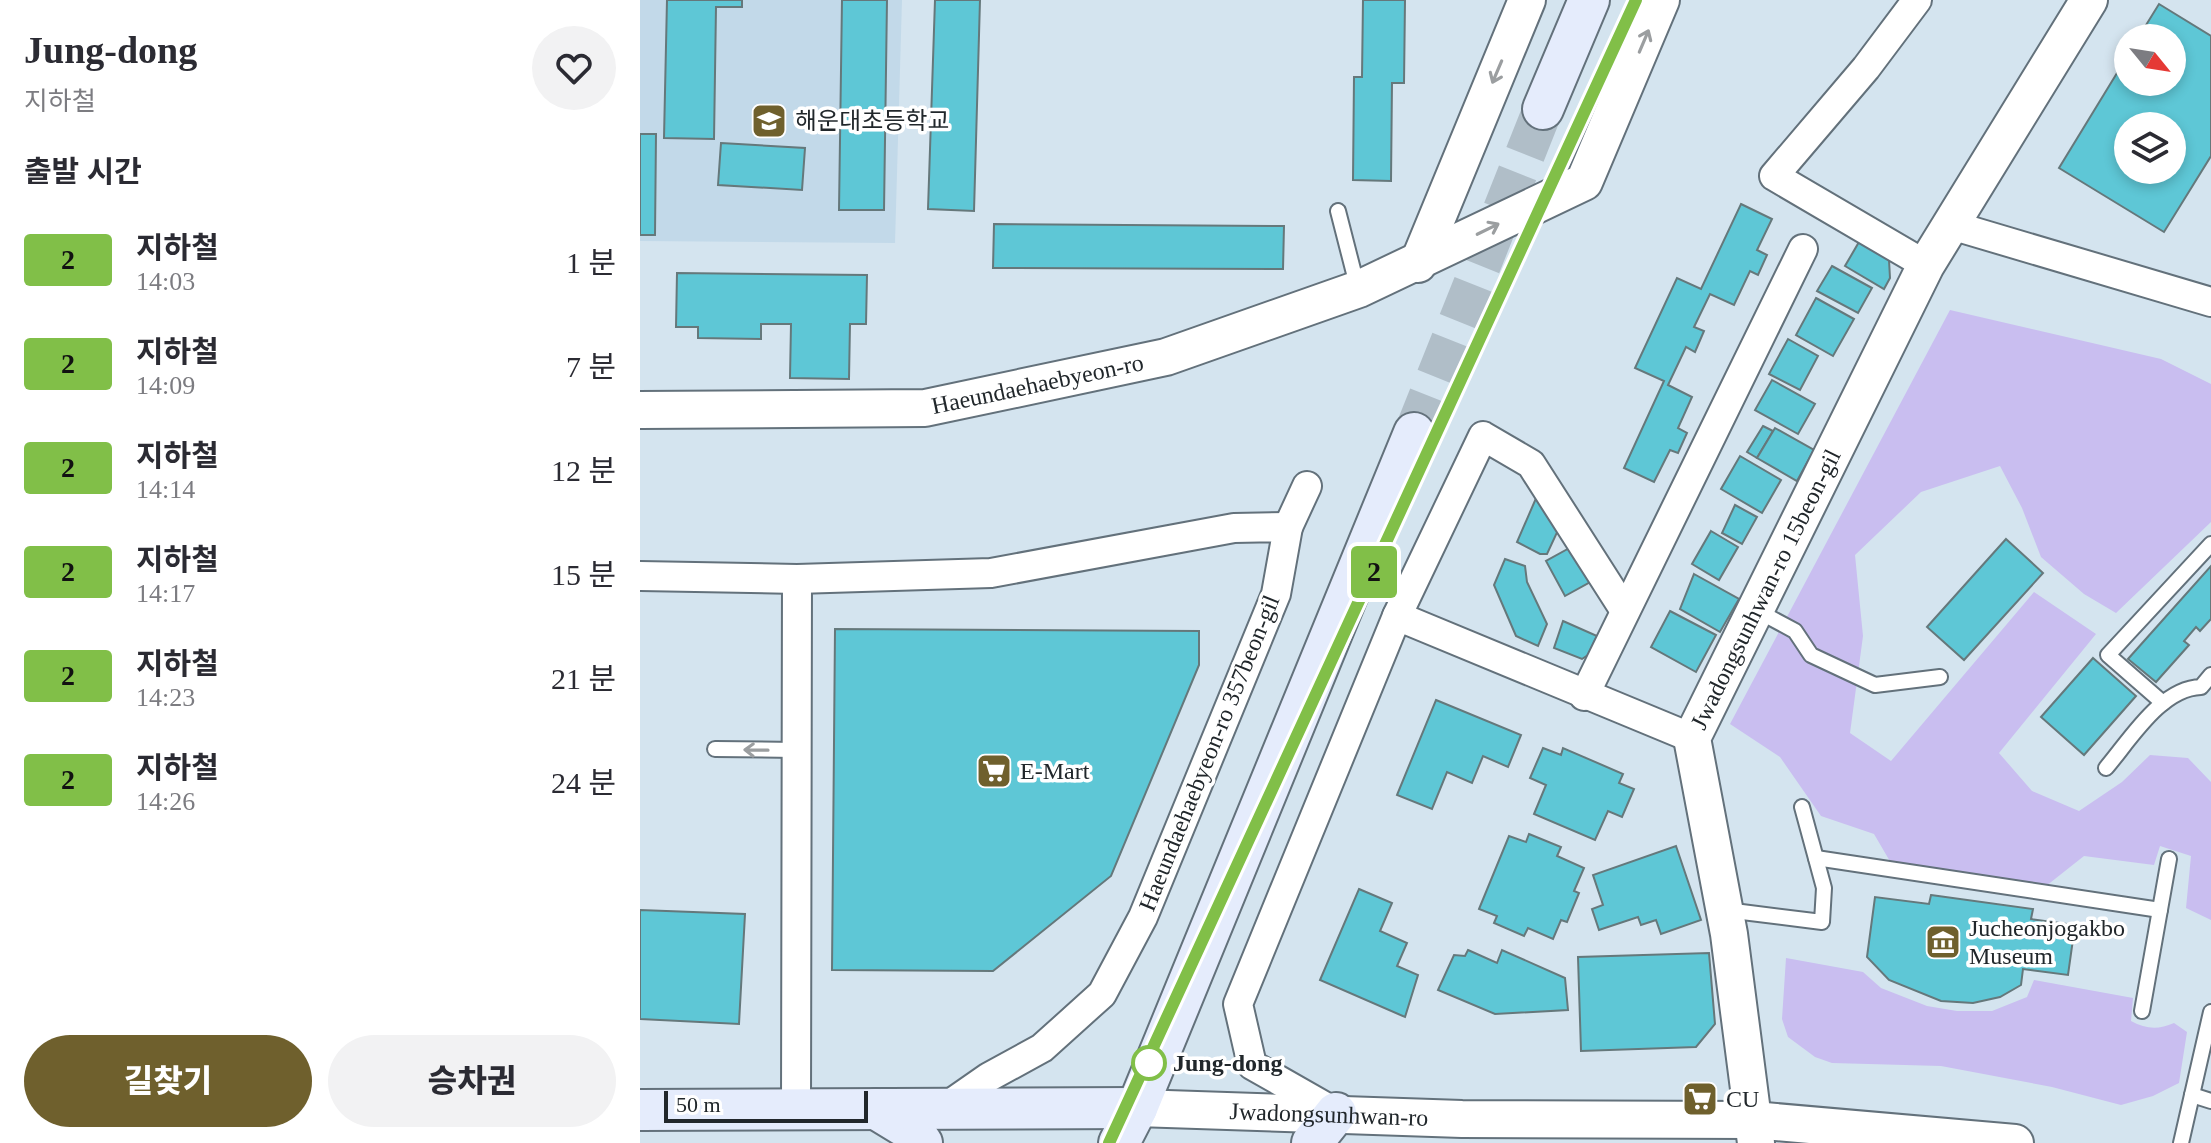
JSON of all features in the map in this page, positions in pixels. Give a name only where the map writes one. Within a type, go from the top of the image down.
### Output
[{"type":"main road","points":[[1543,109],[1589,0]]},
{"type":"main road","points":[[1119,1143],[1140,1126],[1414,433]]},
{"type":"main road","points":[[876,1109],[914,1132],[922,1143]]},
{"type":"main road","name":"Jwadongsunhwan-ro","points":[[640,1110],[943,1109],[1140,1126]]},
{"type":"street","points":[[1418,264],[1527,0]]},
{"type":"street","name":"Haeundaehaebyeon-ro","points":[[640,410],[925,408],[1166,357],[1359,289],[1418,264],[1584,182],[1661,0]]},
{"type":"street","points":[[1917,0],[1866,68],[1774,176],[1926,265]]},
{"type":"street","name":"Jwadongsunhwan-ro 15beon-gil","points":[[1754,1132],[1724,910],[1692,738],[1926,265],[2089,0]]},
{"type":"street","points":[[1951,225],[2211,302]]},
{"type":"street","points":[[1584,696],[1803,249]]},
{"type":"street","points":[[1324,1128],[1252,1065],[1238,1004],[1397,616],[1483,436],[1531,464],[1625,611]]},
{"type":"street","name":"Haeundaehaebyeon-ro 357beon-gil","points":[[943,1109],[989,1077],[1042,1048],[1102,994],[1143,917],[1276,594],[1288,527],[1307,486]]},
{"type":"street","points":[[640,576],[797,579],[991,573],[1234,528],[1288,527]]},
{"type":"street","points":[[796,1109],[797,579]]},
{"type":"street","points":[[1397,616],[1584,696],[1692,738]]},
{"type":"street","name":"Jwadongsunhwan-ro","points":[[1140,1126],[1754,1132],[2015,1143]]},
{"type":"lane","points":[[1338,211],[1359,289]]},
{"type":"lane","points":[[2163,703],[2108,655],[2211,544]]},
{"type":"lane","points":[[1756,610],[1795,631],[1811,655],[1875,685],[1940,677]]},
{"type":"lane","points":[[2106,768],[2163,703],[2185,687],[2201,687],[2211,675]]},
{"type":"lane","points":[[715,749],[796,750]]},
{"type":"lane","points":[[1724,910],[1822,922],[1824,888],[1802,807]]},
{"type":"lane","points":[[1816,858],[2160,910]]},
{"type":"lane","points":[[2142,1011],[2169,859]]},
{"type":"lane","points":[[2181,1143],[2211,1012]]},
{"type":"lane","points":[[2192,1095],[2211,1101]]},
{"type":"shaded area","name":"해운대초등학교","points":[[640,0],[902,0],[895,243],[640,241]]},
{"type":"shaded area","points":[[1950,310],[2161,359],[2211,384],[2211,522],[2116,613],[2084,594],[2041,557],[2022,508],[2000,466],[1921,492],[1855,555],[1863,636],[1850,733],[1891,761],[2034,592],[2096,634],[1999,753],[2032,791],[2079,811],[2122,782],[2150,755],[2188,758],[2211,782],[2211,920],[2186,908],[2191,856],[2160,846],[2154,865],[2084,856],[2041,890],[1891,863],[1874,834],[1821,816],[1780,757],[1730,724]]},
{"type":"shaded area","points":[[1786,958],[1863,972],[1881,988],[1927,1006],[1957,1011],[1992,1011],[2027,997],[2034,980],[2133,998],[2131,1021],[2152,1028],[2174,1023],[2187,1032],[2179,1083],[2153,1096],[2121,1105],[2052,1087],[1941,1066],[1832,1063],[1815,1057],[1788,1037],[1782,1019]]},
{"type":"building","points":[[667,0],[742,0],[742,7],[716,7],[714,139],[664,138]]},
{"type":"building","points":[[842,0],[887,0],[884,210],[839,210]]},
{"type":"building","points":[[935,0],[980,0],[974,211],[928,209]]},
{"type":"building","points":[[1363,0],[1405,0],[1404,83],[1392,83],[1391,181],[1353,180],[1354,77],[1362,77]]},
{"type":"building","points":[[2159,4],[2211,36],[2211,156],[2164,232],[2059,168],[2114,78],[2114,96],[2186,96],[2186,24],[2147,24]]},
{"type":"building","points":[[640,134],[656,134],[655,235],[640,235]]},
{"type":"building","points":[[721,143],[805,148],[802,190],[718,185]]},
{"type":"building","points":[[1741,204],[1772,219],[1757,250],[1767,255],[1758,275],[1750,271],[1734,305],[1710,294],[1694,327],[1704,331],[1695,352],[1686,347],[1668,385],[1692,397],[1678,428],[1687,433],[1678,453],[1670,450],[1654,482],[1624,468],[1664,381],[1635,368],[1677,278],[1701,289]]},
{"type":"building","points":[[994,224],[1284,226],[1283,269],[993,268]]},
{"type":"building","points":[[1859,242],[1889,260],[1890,278],[1884,289],[1845,266]]},
{"type":"building","points":[[1832,266],[1872,288],[1858,313],[1817,291]]},
{"type":"building","points":[[677,273],[867,275],[866,324],[850,324],[849,379],[790,378],[791,324],[761,324],[761,339],[698,338],[698,327],[676,327]]},
{"type":"building","points":[[1816,298],[1854,319],[1833,356],[1796,335]]},
{"type":"building","points":[[1788,339],[1818,356],[1800,390],[1769,374]]},
{"type":"building","points":[[1772,380],[1815,404],[1798,434],[1755,410]]},
{"type":"building","points":[[1763,426],[1773,431],[1757,458],[1747,452]]},
{"type":"building","points":[[1775,428],[1814,450],[1797,481],[1757,458]]},
{"type":"building","points":[[1740,456],[1781,480],[1762,513],[1721,489]]},
{"type":"building","points":[[1537,496],[1560,526],[1547,554],[1540,554],[1517,542]]},
{"type":"building","points":[[1735,505],[1757,517],[1742,544],[1722,533]]},
{"type":"building","points":[[1711,531],[1738,547],[1719,580],[1692,564]]},
{"type":"building","points":[[2006,539],[2043,573],[1964,660],[1927,627]]},
{"type":"building","points":[[1573,546],[1592,581],[1565,596],[1546,561]]},
{"type":"building","points":[[1505,559],[1525,566],[1527,582],[1547,624],[1538,646],[1516,636],[1494,585]]},
{"type":"building","points":[[2211,566],[2211,619],[2200,631],[2196,627],[2184,641],[2189,645],[2156,682],[2128,659]]},
{"type":"building","points":[[1694,574],[1739,599],[1720,632],[1680,609]]},
{"type":"building","points":[[1670,611],[1716,635],[1696,672],[1651,647]]},
{"type":"building","points":[[1563,621],[1597,636],[1588,655],[1582,659],[1554,648]]},
{"type":"building","name":"E-Mart","points":[[835,629],[1199,631],[1199,665],[1111,876],[993,971],[832,970]]},
{"type":"building","points":[[2093,658],[2136,696],[2084,755],[2041,717]]},
{"type":"building","points":[[1436,700],[1521,735],[1508,767],[1483,756],[1472,783],[1447,772],[1432,809],[1397,795]]},
{"type":"building","points":[[1543,748],[1561,755],[1563,748],[1623,774],[1619,783],[1634,789],[1622,817],[1608,811],[1595,840],[1534,814],[1546,785],[1530,778]]},
{"type":"building","points":[[1529,834],[1561,847],[1557,856],[1584,868],[1574,891],[1579,893],[1567,922],[1561,920],[1553,939],[1528,928],[1524,936],[1494,923],[1497,916],[1479,909],[1509,836],[1526,842]]},
{"type":"building","points":[[1676,846],[1701,920],[1661,934],[1656,920],[1641,925],[1638,917],[1599,930],[1592,909],[1603,905],[1593,875]]},
{"type":"building","points":[[1359,889],[1392,903],[1380,931],[1407,943],[1397,966],[1418,975],[1405,1017],[1320,980]]},
{"type":"building","points":[[1931,895],[2033,909],[2031,919],[2075,925],[2068,975],[2023,969],[2021,985],[2000,997],[1973,1003],[1941,1001],[1889,980],[1867,957],[1875,897],[1929,904]]},
{"type":"building","points":[[640,910],[745,914],[739,1024],[640,1019]]},
{"type":"building","points":[[1468,950],[1497,963],[1502,950],[1565,978],[1568,1010],[1495,1014],[1438,990],[1454,955],[1465,956]]},
{"type":"building","points":[[1709,953],[1715,1024],[1696,1047],[1581,1051],[1578,957]]},
{"type":"tunnel","points":[[1414,433],[1543,109]]},
{"type":"metro line","name":"2","points":[[1109,1143],[1149,1063],[1636,0]]},
{"type":"place","name":"해운대초등학교","points":[[769,121]]},
{"type":"place","name":"E-Mart","points":[[994,771]]},
{"type":"place","name":"Jucheonjogakbo Museum","points":[[1943,942]]},
{"type":"place","name":"Jung-dong","points":[[1149,1063]]},
{"type":"place","name":"CU","points":[[1700,1099]]}]
